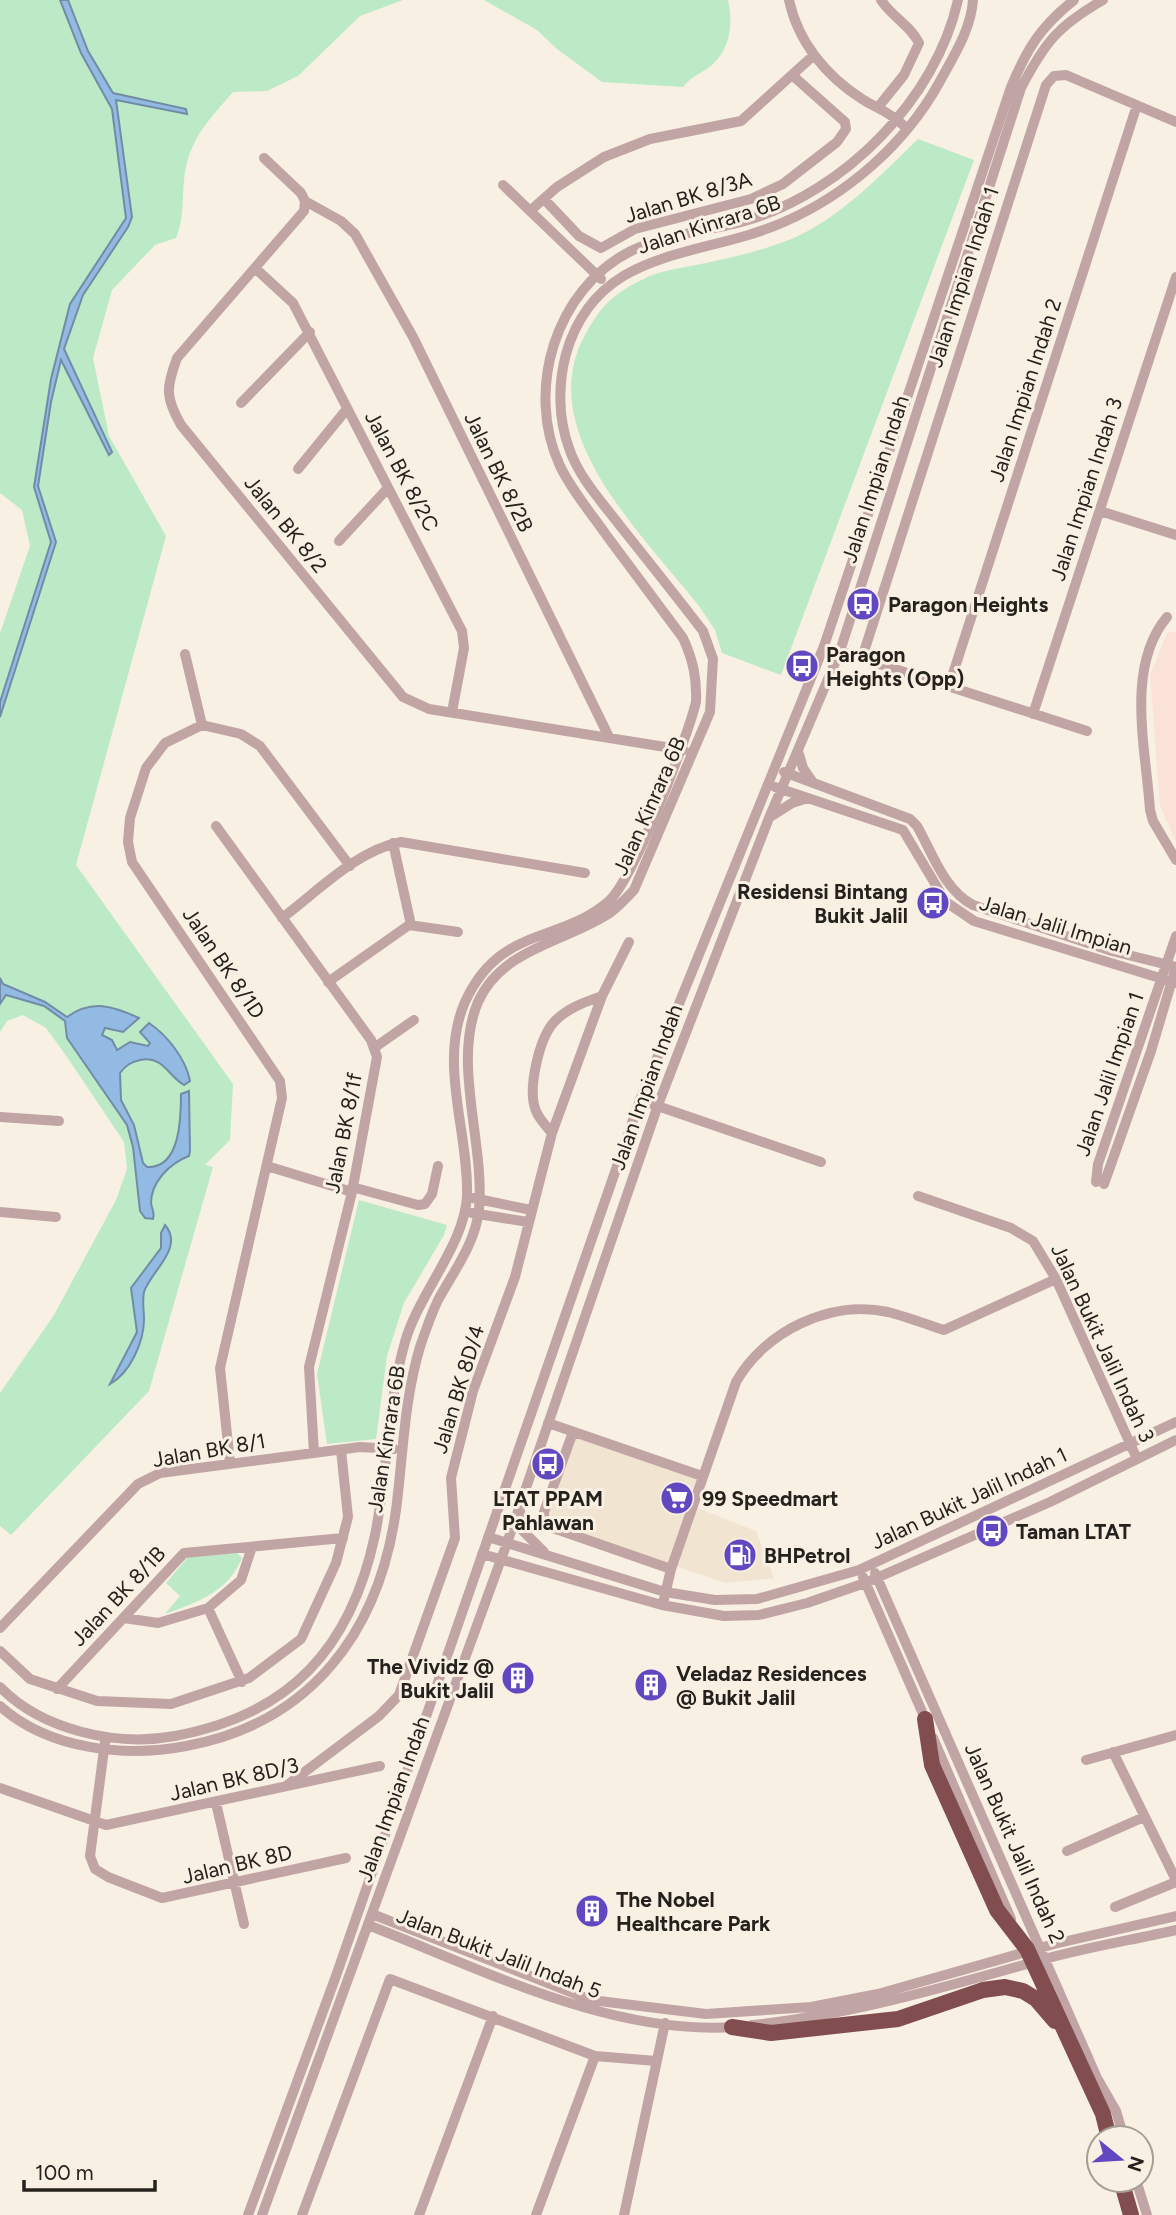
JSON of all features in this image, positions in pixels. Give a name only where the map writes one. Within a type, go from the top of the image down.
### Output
[{"type":"highway","points":[[925,1718],[936,1776],[998,1910],[1027,1949],[1106,2124]]},
{"type":"highway","points":[[732,2027],[771,2033],[898,2019],[983,1990],[1005,1987],[1036,1999],[1068,2036]]},
{"type":"highway","points":[[1125,2194],[1131,2215]]},
{"type":"street","points":[[789,0],[793,17],[814,55],[836,81],[865,102],[879,106],[907,130]]},
{"type":"street","points":[[879,106],[904,75],[919,43],[913,32],[890,15],[881,0]]},
{"type":"street","name":"Jalan Kinrara 6B","points":[[0,1687],[16,1703],[45,1718],[107,1736],[150,1739],[188,1734],[249,1714],[291,1690],[329,1651],[357,1600],[375,1535],[396,1373],[405,1338],[418,1303],[454,1243],[465,1212],[467,1197],[454,1060],[455,1036],[467,998],[489,966],[505,952],[527,938],[599,909],[613,898],[628,875],[678,754],[696,702],[697,681],[692,658],[683,638],[573,489],[552,447],[547,418],[547,367],[554,342],[565,318],[598,276],[628,252],[652,242],[748,220],[796,200],[859,156],[898,120],[931,71],[946,39],[958,0]]},
{"type":"street","name":"Jalan Kinrara 6B","points":[[0,1706],[10,1715],[42,1731],[72,1742],[104,1749],[171,1749],[235,1732],[276,1713],[301,1697],[332,1668],[357,1633],[376,1591],[396,1513],[408,1398],[420,1349],[436,1305],[476,1229],[479,1214],[469,1033],[479,1000],[502,970],[533,948],[576,931],[612,911],[634,890],[689,767],[710,712],[713,659],[703,631],[588,484],[569,447],[560,404],[560,377],[569,343],[584,315],[608,286],[646,262],[749,236],[827,200],[867,170],[907,130],[933,94],[961,44],[972,0]]},
{"type":"street","name":"Jalan Impian Indah","points":[[248,2215],[336,1976],[640,1100],[824,646],[1011,87],[1028,47],[1048,22],[1074,0]]},
{"type":"street","name":"Jalan Impian Indah","points":[[262,2215],[501,1560],[659,1105],[769,818],[840,651],[1021,89],[1043,47],[1077,15],[1103,0]]},
{"type":"street","points":[[531,210],[557,187],[604,157],[650,139],[741,121],[814,55]]},
{"type":"street","name":"Jalan BK 8/3A","points":[[544,199],[579,236],[601,248],[635,229],[751,199],[783,184],[837,142],[846,129],[845,121],[792,75]]},
{"type":"street","name":"Jalan Impian Indah 1","points":[[862,658],[1046,85],[1054,76],[1066,75],[1176,122]]},
{"type":"street","name":"Jalan Impian Indah 2","points":[[949,687],[1137,105]]},
{"type":"street","name":"Jalan BK 8/2B","points":[[264,158],[305,201],[341,222],[355,234],[413,337],[608,737]]},
{"type":"street","points":[[503,185],[608,286]]},
{"type":"street","name":"Jalan BK 8/2","points":[[305,201],[304,211],[177,358],[168,383],[169,404],[181,425],[259,523],[403,697],[429,709],[608,737]]},
{"type":"street","name":"Jalan BK 8/2C","points":[[254,268],[293,303],[310,332],[462,631],[464,649],[452,712]]},
{"type":"street","name":"Jalan Impian Indah 3","points":[[1033,714],[1176,277]]},
{"type":"street","points":[[241,403],[310,332]]},
{"type":"street","points":[[298,469],[348,409]]},
{"type":"street","points":[[339,541],[388,488]]},
{"type":"street","points":[[1100,511],[1176,534]]},
{"type":"street","points":[[1167,617],[1158,628],[1141,678],[1150,810],[1153,821],[1176,860]]},
{"type":"street","points":[[824,646],[1087,732]]},
{"type":"street","points":[[185,654],[202,725],[241,734],[260,746],[350,866]]},
{"type":"street","name":"Jalan BK 8/1D","points":[[202,725],[165,743],[154,754],[130,818],[128,842],[132,862],[281,1080],[282,1098],[220,1368],[230,1463]]},
{"type":"street","points":[[608,737],[678,754],[694,754]]},
{"type":"street","points":[[799,751],[803,768],[812,781]]},
{"type":"street","points":[[678,754],[689,767]]},
{"type":"street","name":"Jalan Jalil Impian","points":[[773,768],[910,819],[948,883],[963,900],[1112,951],[1145,959],[1173,961]]},
{"type":"street","name":"Jalan Jalil Impian","points":[[766,784],[903,831],[946,902],[958,914],[1142,972],[1168,988]]},
{"type":"street","points":[[769,818],[792,803],[808,798]]},
{"type":"street","name":"Jalan BK 8/1f","points":[[216,826],[328,982],[374,1048],[377,1057],[352,1189],[309,1367],[314,1453]]},
{"type":"street","points":[[282,918],[350,866],[393,843],[409,842],[585,873]]},
{"type":"street","points":[[393,843],[411,925]]},
{"type":"street","points":[[328,982],[411,925],[458,932]]},
{"type":"street","points":[[1142,972],[1168,988],[1176,936]]},
{"type":"street","name":"Jalan BK 8D/4","points":[[286,1786],[379,1716],[399,1695],[456,1538],[453,1468],[473,1391],[515,1277],[552,1133],[602,996],[629,942]]},
{"type":"street","name":"Jalan Jalil Impian 1","points":[[1168,988],[1112,1165],[1100,1183],[1100,1161],[1168,988]]},
{"type":"street","points":[[552,1133],[536,1112],[533,1091],[537,1058],[553,1023],[576,1005],[602,996]]},
{"type":"street","points":[[374,1048],[414,1020]]},
{"type":"street","points":[[640,1100],[821,1162]]},
{"type":"street","points":[[0,1117],[59,1121]]},
{"type":"street","points":[[1100,1161],[1112,1165]]},
{"type":"street","points":[[267,1167],[418,1205],[425,1204],[432,1194],[438,1166]]},
{"type":"street","name":"Jalan Bukit Jalil Indah 3","points":[[918,1196],[1022,1234],[1043,1254],[1137,1459]]},
{"type":"street","points":[[467,1197],[529,1216]]},
{"type":"street","points":[[0,1212],[56,1217]]},
{"type":"street","points":[[465,1212],[529,1216]]},
{"type":"street","points":[[662,1605],[671,1569],[736,1382],[747,1363],[788,1329],[826,1314],[859,1311],[886,1312],[944,1331],[1056,1279]]},
{"type":"street","name":"Jalan Bukit Jalil Indah 1","points":[[488,1537],[665,1592],[715,1600],[757,1599],[859,1570],[1176,1422]]},
{"type":"street","points":[[548,1423],[702,1476]]},
{"type":"street","points":[[573,1432],[544,1512],[544,1520],[553,1528],[671,1569]]},
{"type":"street","name":"Jalan Bukit Jalil Indah 1","points":[[482,1554],[662,1605],[724,1616],[758,1615],[807,1603],[865,1583],[1050,1502],[1176,1440]]},
{"type":"street","points":[[0,1651],[30,1679],[97,1701],[171,1704],[242,1682],[306,1631],[344,1538],[348,1517],[341,1450]]},
{"type":"street","name":"Jalan BK 8/1","points":[[0,1628],[138,1484],[160,1474],[341,1450],[402,1450]]},
{"type":"street","points":[[1043,1486],[1050,1502]]},
{"type":"street","points":[[519,1508],[521,1523],[528,1539],[553,1558]]},
{"type":"street","name":"Jalan BK 8/1B","points":[[57,1689],[184,1553],[344,1538]]},
{"type":"street","points":[[124,1618],[158,1623],[208,1608],[241,1580],[252,1547]]},
{"type":"street","name":"Jalan Bukit Jalil Indah 2","points":[[872,1564],[1097,2078],[1116,2111],[1120,2124]]},
{"type":"street","name":"Jalan Bukit Jalil Indah 2","points":[[859,1570],[1098,2124]]},
{"type":"street","points":[[208,1608],[242,1682]]},
{"type":"street","points":[[1086,1760],[1176,1735]]},
{"type":"street","points":[[104,1749],[107,1736]]},
{"type":"street","name":"Jalan BK 8D","points":[[104,1749],[90,1856],[95,1869],[108,1877],[162,1898],[346,1858]]},
{"type":"street","points":[[1112,1752],[1176,1881],[1115,1907]]},
{"type":"street","name":"Jalan BK 8D/3","points":[[96,1823],[106,1825],[132,1822],[380,1766]]},
{"type":"street","points":[[0,1788],[96,1823]]},
{"type":"street","points":[[216,1803],[244,1924]]},
{"type":"street","points":[[1066,1851],[1144,1817]]},
{"type":"street","points":[[1044,1953],[1176,1916]]},
{"type":"street","name":"Jalan Bukit Jalil Indah 5","points":[[370,1919],[591,2000],[706,2014],[811,2007],[878,1994],[1025,1952],[1044,1953]]},
{"type":"street","name":"Jalan Bukit Jalil Indah 5","points":[[370,1919],[588,2010],[665,2023],[732,2027],[797,2021],[892,2001],[1030,1964],[1044,1953]]},
{"type":"street","points":[[1158,1921],[1160,1934]]},
{"type":"street","points":[[1044,1953],[1176,1930]]},
{"type":"street","points":[[302,2215],[390,1979],[596,2056],[656,2061]]},
{"type":"street","points":[[419,2215],[493,2016]]},
{"type":"street","points":[[624,2215],[665,2023]]},
{"type":"street","points":[[536,2215],[596,2056]]},
{"type":"street","points":[[1118,2194],[1124,2215]]},
{"type":"street","points":[[1140,2194],[1147,2215]]},
{"type":"shaded area","points":[[1176,631],[1176,842],[1160,806],[1150,675],[1167,633]]},
{"type":"shaded area","points":[[575,1436],[698,1478],[690,1505],[756,1531],[774,1578],[725,1583],[556,1525],[548,1519],[548,1511]]},
{"type":"green space","points":[[0,0],[403,0],[360,16],[298,76],[267,91],[233,92],[224,102],[201,132],[190,153],[184,180],[182,217],[176,238],[155,245],[112,290],[93,358],[109,436],[166,536],[76,865],[233,1084],[230,1140],[205,1165],[213,1167],[149,1391],[11,1535],[0,1526],[0,1393],[54,1315],[116,1200],[127,1169],[124,1142],[46,1028],[23,1015],[7,1021],[0,1032],[0,633],[30,546],[22,510],[0,493]]},
{"type":"green space","points":[[484,0],[728,0],[730,25],[720,56],[683,87],[602,82],[557,49],[537,30]]},
{"type":"green space","points":[[918,139],[974,160],[781,675],[722,653],[715,630],[699,606],[625,515],[583,444],[573,408],[572,371],[591,324],[604,306],[619,293],[655,274],[748,253],[798,236],[847,205]]},
{"type":"green space","points":[[359,1200],[447,1225],[444,1235],[404,1303],[387,1356],[376,1439],[327,1444],[317,1374]]},
{"type":"green space","points":[[237,1553],[242,1558],[236,1570],[220,1587],[200,1600],[165,1614],[180,1596],[166,1583],[188,1557]]},
{"type":"water","points":[[60,0],[68,0],[88,51],[113,93],[186,109],[187,114],[116,100],[132,217],[83,295],[64,349],[112,452],[109,455],[61,360],[51,402],[38,486],[56,542],[0,717],[0,702],[51,542],[34,487],[51,379],[70,304],[126,218],[112,109],[81,53]]},
{"type":"water","points":[[0,978],[3,984],[45,1002],[67,1017],[85,1008],[103,1006],[139,1018],[123,1032],[105,1028],[102,1035],[112,1040],[117,1050],[130,1042],[148,1046],[150,1043],[140,1032],[149,1023],[169,1041],[180,1056],[190,1081],[184,1085],[160,1063],[148,1059],[131,1063],[120,1073],[121,1100],[134,1125],[143,1163],[147,1167],[158,1165],[167,1159],[173,1150],[179,1127],[181,1094],[189,1091],[189,1156],[169,1168],[154,1188],[151,1203],[153,1219],[145,1218],[140,1211],[133,1147],[127,1125],[67,1038],[65,1021],[44,1006],[6,995],[0,1004]]},
{"type":"water","points":[[165,1225],[171,1242],[169,1251],[144,1292],[144,1319],[139,1347],[130,1365],[110,1384],[137,1332],[131,1288],[161,1248],[161,1233]]},
{"type":"place","name":"Paragon Heights","points":[[863,604]]},
{"type":"place","name":"Paragon Heights (Opp)","points":[[802,666]]},
{"type":"place","name":"Residensi Bintang Bukit Jalil","points":[[933,903]]},
{"type":"place","name":"LTAT PPAM Pahlawan","points":[[548,1464]]},
{"type":"place","name":"99 Speedmart","points":[[677,1498]]},
{"type":"place","name":"Taman LTAT","points":[[992,1531]]},
{"type":"place","name":"BHPetrol","points":[[740,1555]]},
{"type":"place","name":"The Vividz @ Bukit Jalil","points":[[518,1678]]},
{"type":"place","name":"Veladaz Residences @ Bukit Jalil","points":[[651,1685]]},
{"type":"place","name":"The Nobel Healthcare Park","points":[[592,1911]]}]
